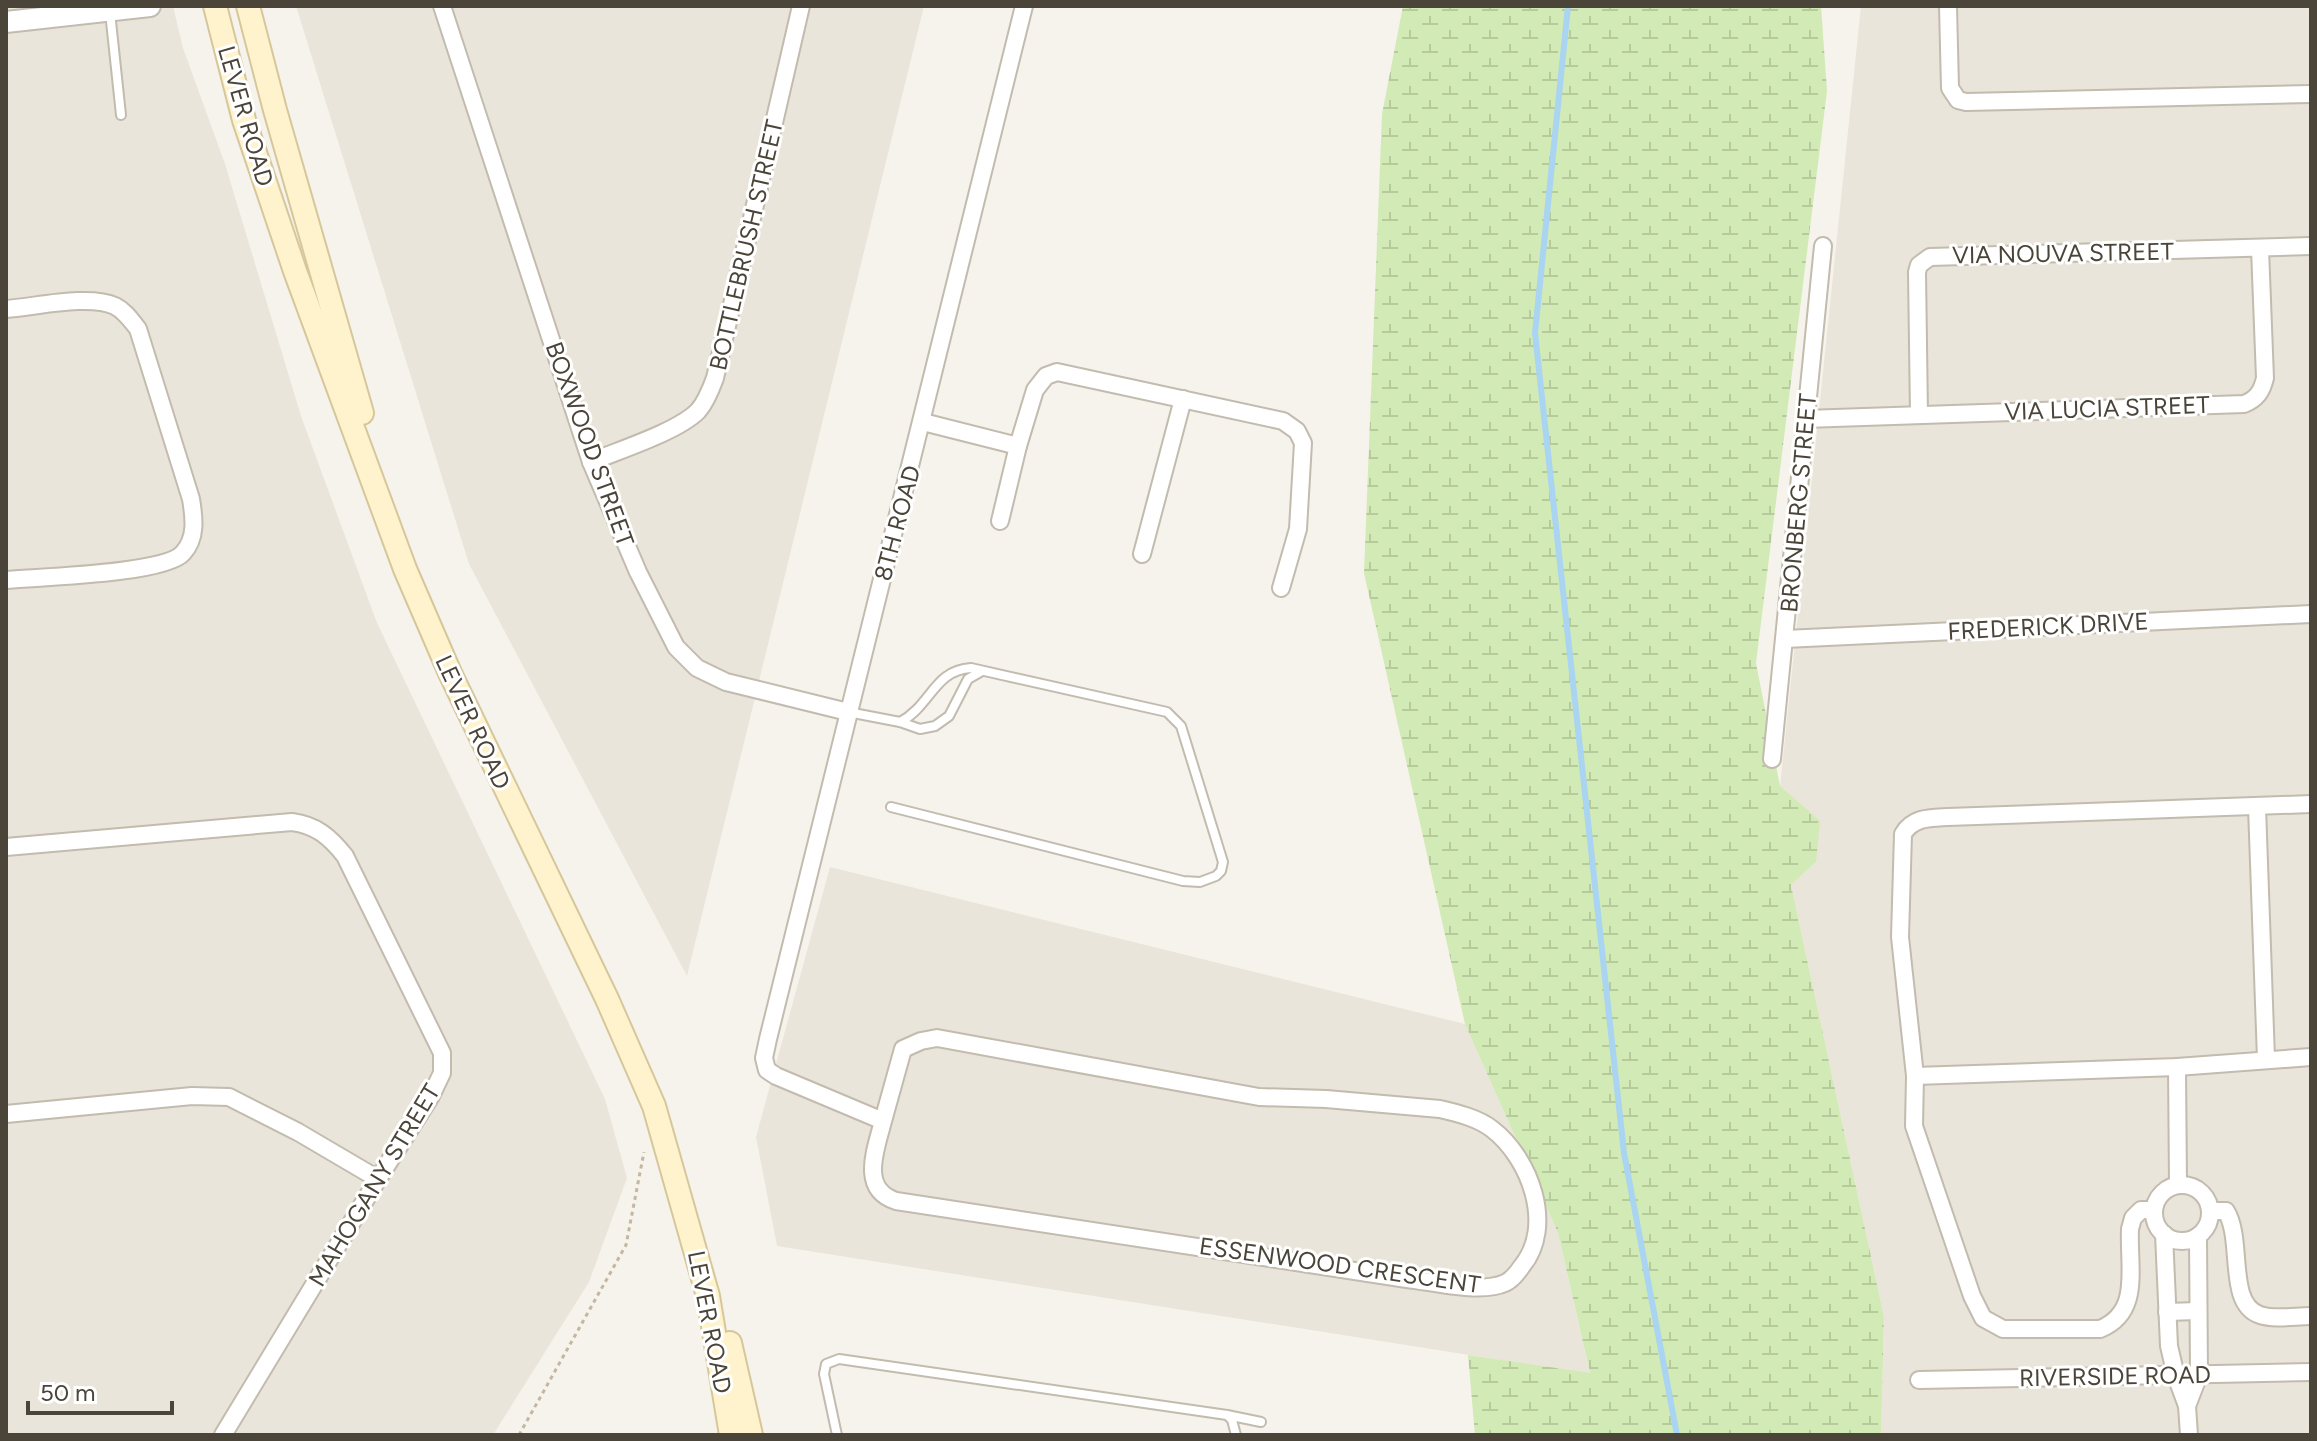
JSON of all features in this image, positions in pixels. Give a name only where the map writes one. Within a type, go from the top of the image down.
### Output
[{"type":"main road","name":"LEVER ROAD","points":[[215,6],[249,135],[295,271],[405,569],[450,673],[607,999],[654,1106],[708,1296],[731,1435]]},
{"type":"main road","name":"LEVER ROAD","points":[[248,6],[354,391],[413,564],[465,680],[600,959],[657,1092],[686,1177],[718,1291],[751,1435]]},
{"type":"street","points":[[19,16],[150,6]]},
{"type":"street","name":"BOXWOOD STREET","points":[[442,6],[591,462],[638,572],[676,647],[688,661],[726,682],[848,712]]},
{"type":"street","name":"BOTTLEBRUSH STREET","points":[[591,462],[671,428],[697,411],[709,394],[801,6]]},
{"type":"street","name":"8TH ROAD","points":[[883,1121],[770,1073],[764,1058],[1024,6]]},
{"type":"street","points":[[1948,6],[1950,88],[1958,100],[1966,102],[2311,94]]},
{"type":"street","name":"BRONBERG STREET","points":[[1772,759],[1823,246]]},
{"type":"street","name":"VIA NOUVA STREET","points":[[1919,415],[1917,272],[1919,265],[1930,257],[2311,246]]},
{"type":"street","name":"VIA LUCIA STREET","points":[[1805,419],[2244,404],[2260,394],[2265,378],[2260,249]]},
{"type":"street","points":[[6,309],[88,301],[116,307],[128,316],[138,329],[191,499],[195,521],[186,550],[171,561],[135,569],[6,580]]},
{"type":"street","points":[[1000,521],[1018,446],[1039,383],[1057,372],[1283,421],[1301,436],[1303,465],[1298,529],[1281,588]]},
{"type":"street","points":[[1142,554],[1183,399]]},
{"type":"street","points":[[923,422],[1018,446]]},
{"type":"street","name":"FREDERICK DRIVE","points":[[1785,639],[2311,614]]},
{"type":"street","points":[[2153,1210],[2141,1210],[2133,1218],[2129,1301],[2124,1314],[2114,1324],[2100,1329],[2003,1329],[1983,1318],[1972,1296],[1916,1133],[1912,1110],[1915,1076],[1900,937],[1901,841],[1907,827],[1921,819],[2311,804]]},
{"type":"street","points":[[2257,807],[2266,1059]]},
{"type":"street","name":"MAHOGANY STREET","points":[[6,847],[292,822],[306,824],[332,839],[345,856],[439,1045],[444,1062],[431,1096],[223,1435]]},
{"type":"street","name":"ESSENWOOD CRESCENT","points":[[937,1038],[1259,1097],[1326,1099],[1440,1109],[1490,1127],[1501,1137],[1522,1166],[1531,1188],[1539,1227],[1527,1261],[1516,1275],[1505,1283],[1479,1288],[896,1201],[879,1192],[874,1181],[874,1155],[883,1121],[903,1049],[937,1038]]},
{"type":"street","points":[[1915,1076],[2177,1067],[2311,1057]]},
{"type":"street","points":[[2177,1067],[2178,1185]]},
{"type":"street","points":[[6,1114],[192,1096],[229,1097],[298,1132],[378,1179]]},
{"type":"street","points":[[2187,1406],[2199,1375],[2198,1236],[2209,1221],[2210,1211],[2203,1194],[2196,1188],[2178,1185],[2161,1193],[2153,1210],[2154,1219],[2164,1234],[2169,1346],[2187,1406],[2189,1435]]},
{"type":"street","points":[[2210,1211],[2226,1211],[2233,1223],[2238,1289],[2248,1308],[2257,1315],[2311,1316]]},
{"type":"street","points":[[2164,1234],[2180,1241],[2198,1236]]},
{"type":"street","points":[[2167,1312],[2198,1311]]},
{"type":"street","name":"RIVERSIDE ROAD","points":[[1919,1380],[2311,1372]]},
{"type":"lane","points":[[110,11],[121,115]]},
{"type":"lane","points":[[891,807],[1183,881],[1200,882],[1216,876],[1223,862],[1181,726],[1175,718],[1161,710],[971,668],[952,671],[913,715],[900,722]]},
{"type":"lane","name":"BOXWOOD STREET","points":[[848,712],[920,729],[944,721],[968,679],[983,671]]},
{"type":"lane","points":[[837,1435],[824,1374],[826,1364],[839,1359],[1261,1422]]},
{"type":"lane","points":[[1227,1415],[1232,1420],[1236,1435]]},
{"type":"path","points":[[519,1435],[626,1245],[644,1152]]},
{"type":"shaded area","points":[[6,6],[173,6],[183,48],[225,164],[301,416],[377,623],[605,1099],[627,1178],[589,1282],[493,1435],[6,1435]]},
{"type":"shaded area","points":[[296,6],[924,6],[687,976],[469,564]]},
{"type":"shaded area","points":[[1861,6],[2311,6],[2311,1435],[1881,1435],[1884,1317],[1791,885],[1816,862],[1780,787]]},
{"type":"shaded area","points":[[830,867],[1465,1024],[1558,1233],[1590,1374],[777,1246],[756,1137]]},
{"type":"green space","points":[[1403,6],[1821,6],[1827,91],[1756,663],[1780,786],[1820,821],[1816,862],[1791,885],[1884,1317],[1881,1435],[1475,1435],[1468,1355],[1590,1373],[1558,1233],[1465,1024],[1364,573],[1382,114]]},
{"type":"waterway","points":[[1568,6],[1535,333],[1624,1153],[1677,1435]]}]
